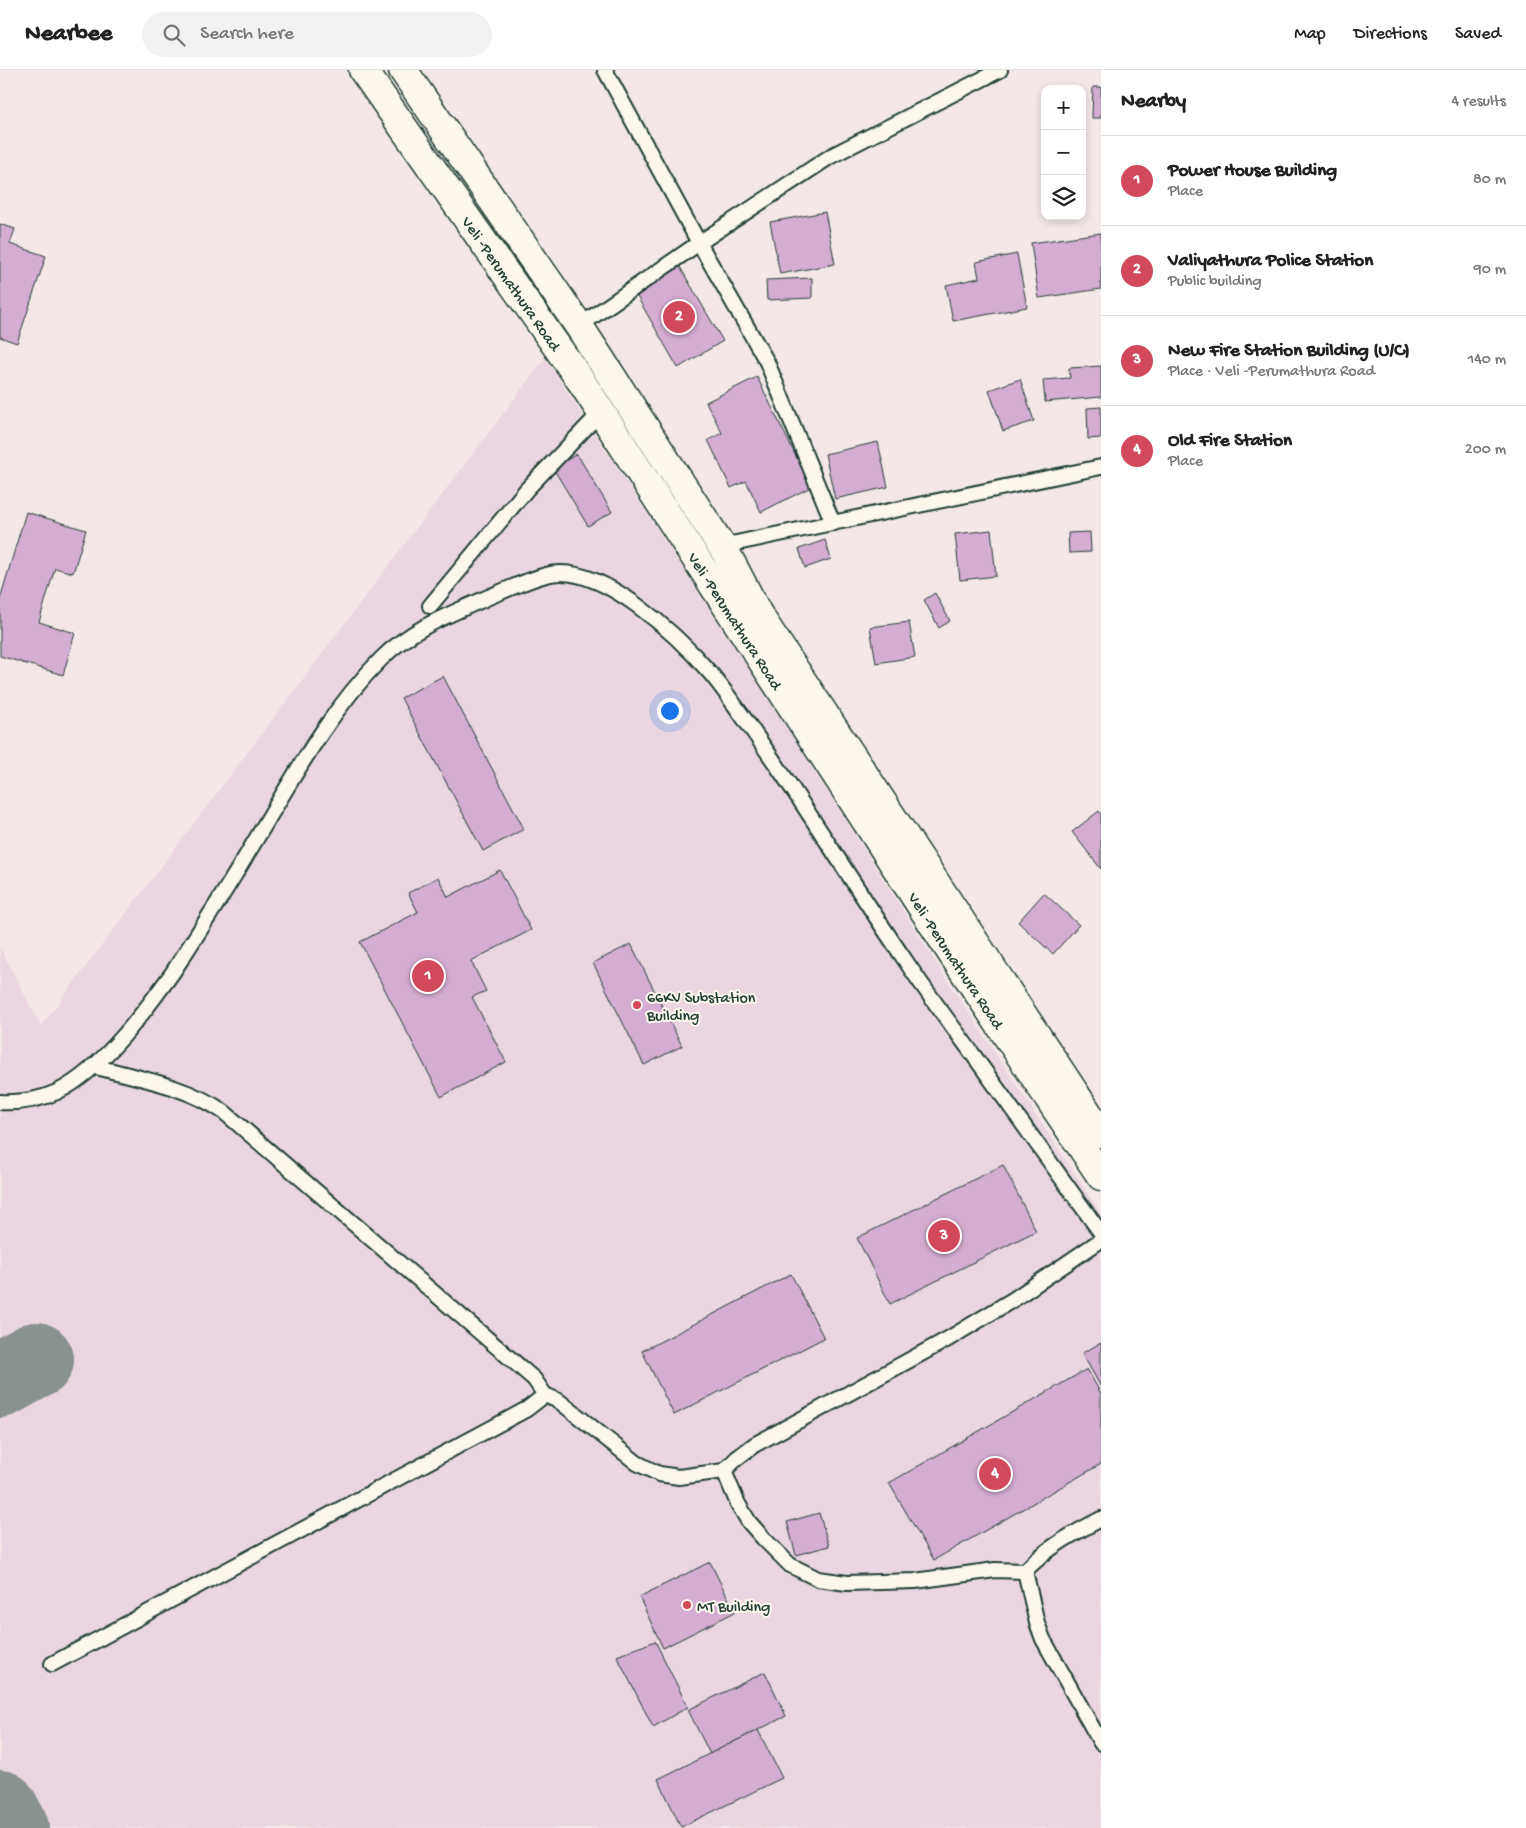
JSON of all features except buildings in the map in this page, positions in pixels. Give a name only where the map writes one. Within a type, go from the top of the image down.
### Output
[{"type":"main road","name":"Veli -Perumathura Road","points":[[363,70],[600,412],[949,949],[1101,1176]]},
{"type":"main road","points":[[403,70],[579,326],[722,546],[758,614],[1101,1133]]},
{"type":"lane","points":[[605,70],[698,243],[767,362],[833,523]]},
{"type":"lane","points":[[579,326],[698,243],[831,156],[1000,70]]},
{"type":"lane","points":[[430,606],[527,489],[600,412]]},
{"type":"lane","points":[[722,546],[1101,468]]},
{"type":"lane","points":[[0,1102],[20,1102],[56,1093],[93,1066],[133,1026],[207,922],[281,798],[331,721],[361,681],[386,654],[405,639],[438,619],[551,573],[568,574],[601,584],[640,608],[668,631],[714,678],[792,788],[906,962],[1101,1233]]},
{"type":"lane","points":[[93,1066],[195,1096],[224,1112],[534,1378],[545,1395],[559,1401],[637,1463],[659,1474],[679,1477],[724,1471],[754,1445],[948,1339],[1014,1299],[1101,1240]]},
{"type":"lane","points":[[52,1664],[527,1409],[545,1395]]},
{"type":"lane","points":[[724,1471],[738,1504],[749,1522],[790,1565],[818,1579],[847,1583],[915,1581],[994,1570],[1025,1572]]},
{"type":"lane","points":[[1025,1572],[1036,1560],[1066,1537],[1101,1519]]},
{"type":"lane","points":[[1025,1572],[1043,1640],[1101,1743]]},
{"type":"shaded area","points":[[545,358],[751,671],[953,989],[1101,1213],[1101,1828],[0,1828],[0,947],[41,1026]]},
{"type":"taxiway","points":[[0,1380],[36,1360]]},
{"type":"taxiway","points":[[0,1808],[11,1828]]},
{"type":"place","name":"Valiyathura Police Station","points":[[679,317]]},
{"type":"place","name":"Power House Building","points":[[428,976]]},
{"type":"place","name":"66KV Substation Building","points":[[637,1005]]},
{"type":"place","name":"New Fire Station Building (U/C)","points":[[944,1236]]},
{"type":"place","name":"Old Fire Station","points":[[995,1474]]},
{"type":"place","name":"MT Building","points":[[687,1605]]}]
